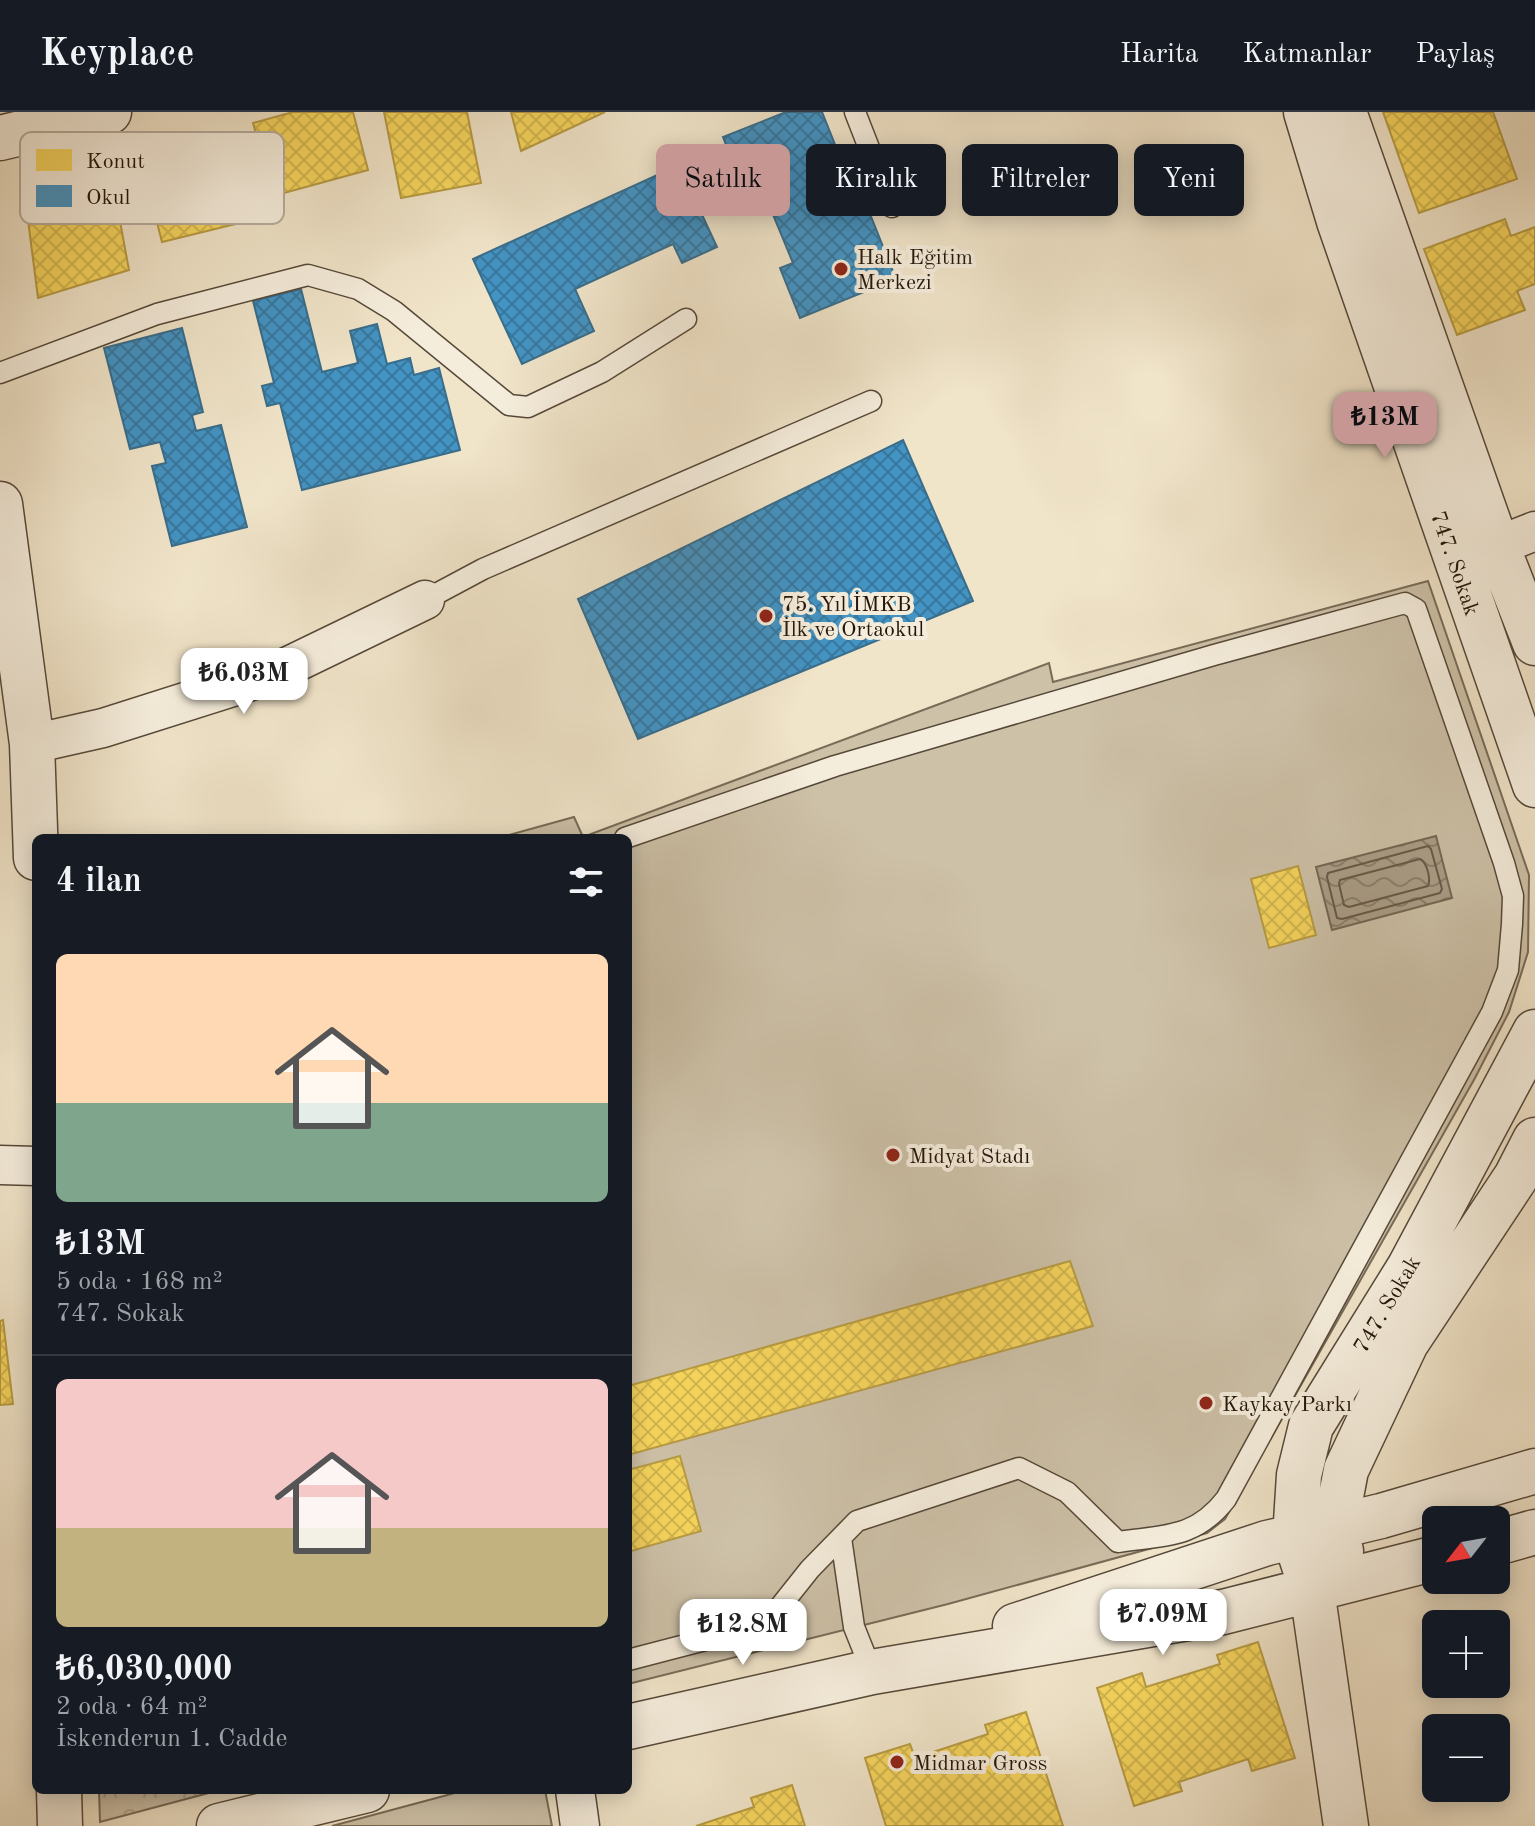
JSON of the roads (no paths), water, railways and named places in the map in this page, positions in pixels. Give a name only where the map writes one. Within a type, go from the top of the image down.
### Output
[{"type":"street","points":[[25,132],[109,112]]},
{"type":"street","name":"747. Sokak","points":[[1306,112],[1359,280],[1535,785]]},
{"type":"street","points":[[1344,112],[1516,538],[1535,643]]},
{"type":"street","points":[[0,138],[20,133]]},
{"type":"street","points":[[0,504],[32,744],[35,834]]},
{"type":"street","points":[[32,744],[103,728],[270,675],[425,600]]},
{"type":"street","name":"747. Sokak","points":[[1346,1826],[1330,1585],[1299,1475],[1311,1426],[1409,1268],[1535,1032]]},
{"type":"street","points":[[1315,1533],[1406,1343],[1516,1177],[1535,1140]]},
{"type":"street","points":[[0,1165],[32,1166]]},
{"type":"street","points":[[872,1672],[1251,1548],[1535,1471]]},
{"type":"street","points":[[1510,1539],[1535,1532]]},
{"type":"street","points":[[632,1726],[872,1672],[1223,1612],[1422,1562]]},
{"type":"street","points":[[59,1794],[60,1826]]},
{"type":"street","points":[[219,1826],[351,1794]]},
{"type":"street","points":[[576,1794],[580,1826]]},
{"type":"lane","points":[[855,112],[867,144]]},
{"type":"lane","points":[[0,373],[157,314],[308,275],[358,289],[370,296],[394,311],[509,405],[528,407],[602,372],[686,319]]},
{"type":"lane","points":[[425,600],[483,569],[871,401]]},
{"type":"lane","points":[[632,836],[835,766],[1214,655],[1405,603],[1416,609],[1513,896],[1508,970],[1492,1012],[1226,1499],[1213,1515],[1187,1532],[1118,1542],[1067,1492],[1019,1468],[857,1521],[810,1569],[779,1608],[747,1629],[632,1659]]},
{"type":"lane","points":[[841,1538],[854,1627],[872,1672]]},
{"type":"water","points":[[1436,836],[1452,898],[1332,930],[1316,867]]},
{"type":"place","name":"Halk Eğitim Merkezi","points":[[841,269]]},
{"type":"place","name":"75. Yıl İMKB İlk ve Ortaokul","points":[[766,616]]},
{"type":"place","name":"Midyat Stadı","points":[[893,1155]]},
{"type":"place","name":"Kaykay Parkı","points":[[1206,1403]]},
{"type":"place","name":"Midmar Gross","points":[[897,1762]]}]
